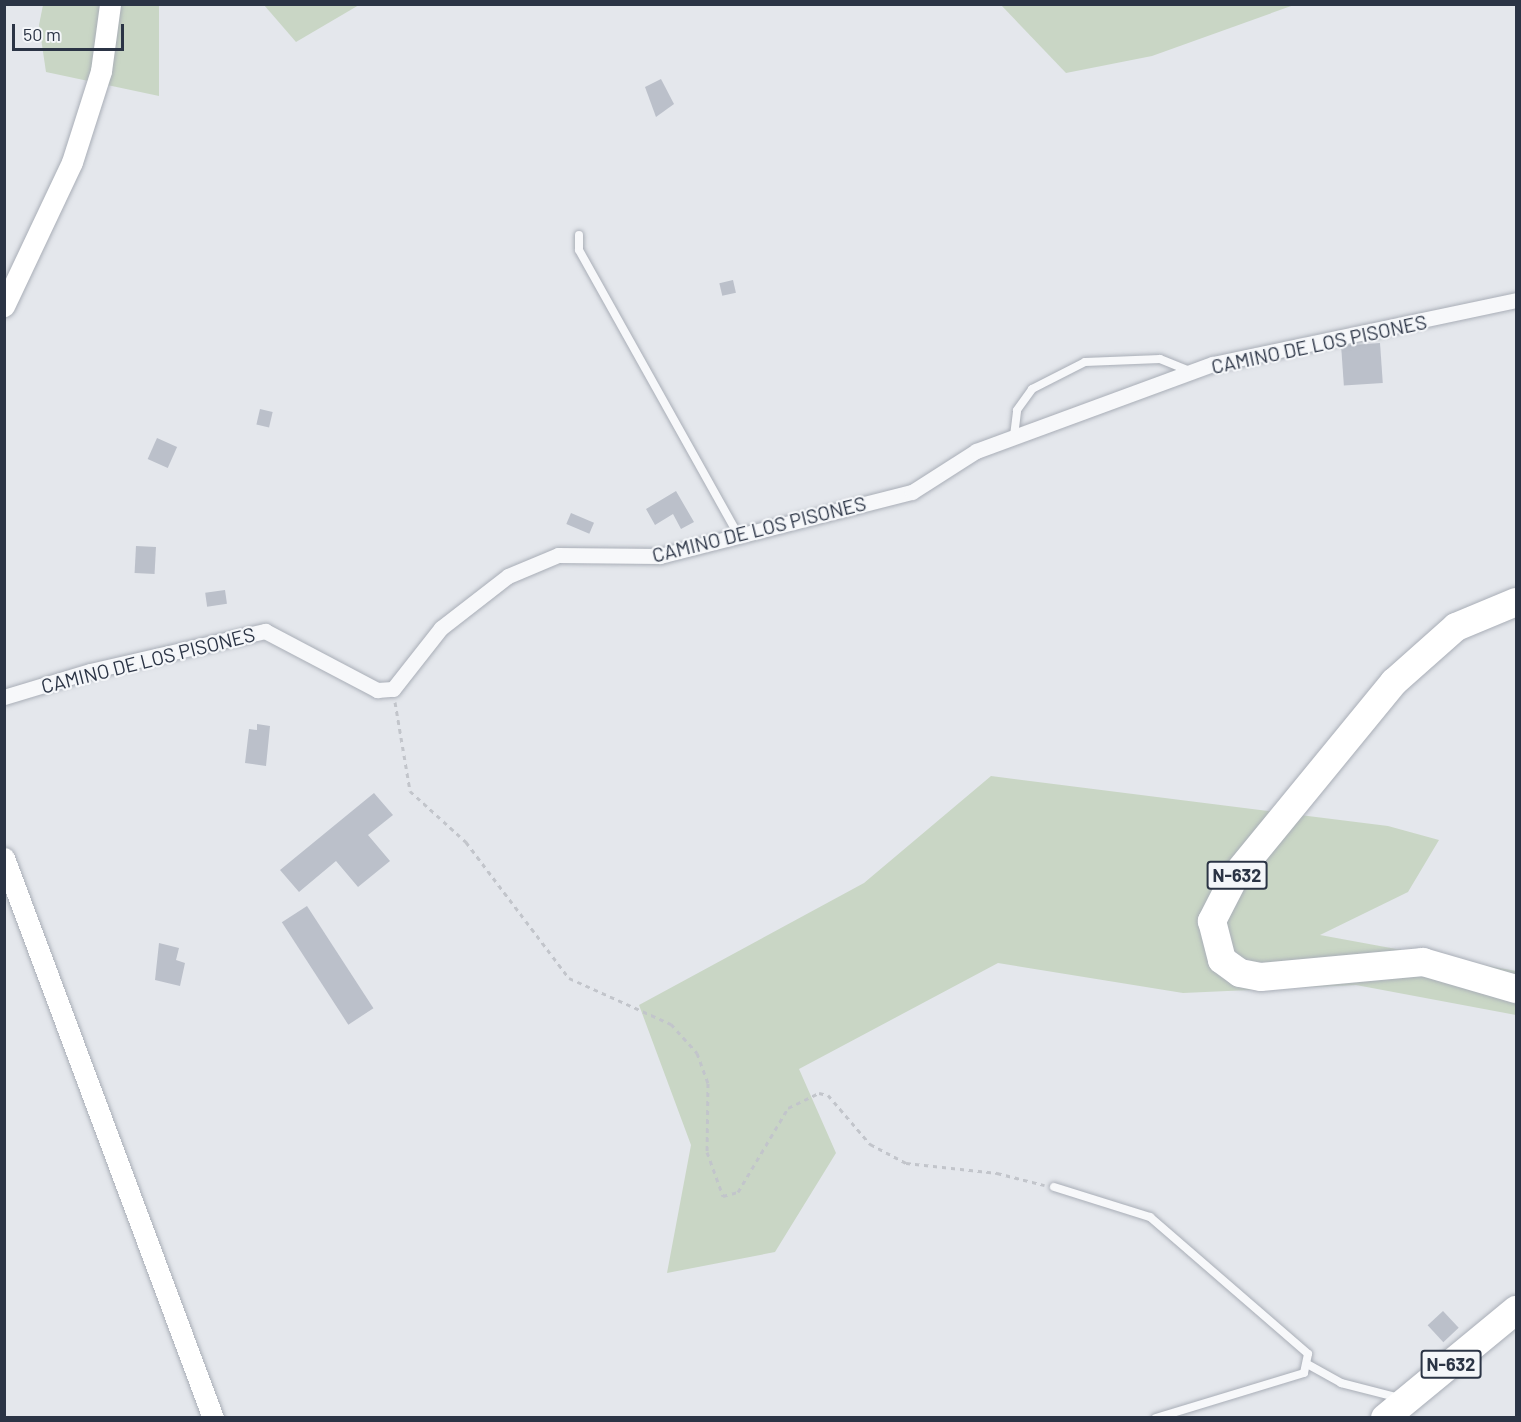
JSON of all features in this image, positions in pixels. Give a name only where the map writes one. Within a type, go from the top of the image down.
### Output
[{"type":"highway","name":"N-632","points":[[1516,602],[1456,627],[1394,682],[1235,876],[1212,921],[1222,960],[1240,973],[1261,977],[1423,962],[1516,989]]},
{"type":"highway","name":"N-632","points":[[1385,1418],[1516,1310]]},
{"type":"street","points":[[4,306],[72,162],[101,71],[110,4]]},
{"type":"street","name":"CAMINO DE LOS PISONES","points":[[4,697],[90,670],[265,631],[377,690],[393,689],[441,628],[508,576],[558,555],[660,556],[912,492],[976,451],[1194,372],[1516,300]]},
{"type":"street","points":[[4,858],[213,1418]]},
{"type":"lane","points":[[579,235],[579,250],[738,536]]},
{"type":"lane","points":[[1014,437],[1017,410],[1032,389],[1085,362],[1160,359],[1194,372]]},
{"type":"lane","points":[[1054,1187],[1150,1217],[1285,1331],[1308,1354],[1309,1365],[1304,1373],[1156,1418]]},
{"type":"lane","points":[[1309,1365],[1341,1383],[1407,1400]]},
{"type":"path","points":[[393,689],[410,791],[466,842],[569,978],[671,1024],[697,1053],[708,1083],[707,1152],[723,1196],[738,1192],[788,1108],[819,1093],[835,1102],[870,1144],[906,1163],[997,1173],[1054,1187]]},
{"type":"green space","points":[[43,5],[159,5],[159,96],[46,72],[39,25]]},
{"type":"green space","points":[[264,5],[359,5],[296,42]]},
{"type":"green space","points":[[1001,5],[1294,5],[1152,56],[1066,73]]},
{"type":"green space","points":[[991,776],[1388,826],[1439,840],[1408,892],[1320,935],[1516,971],[1516,1015],[1356,985],[1183,993],[998,963],[799,1069],[836,1153],[775,1252],[667,1273],[691,1145],[639,1005],[864,883]]},
{"type":"building","points":[[661,79],[674,104],[656,117],[645,87]]},
{"type":"building","points":[[733,280],[736,293],[722,296],[719,283]]},
{"type":"building","points":[[1380,343],[1383,383],[1344,386],[1341,346]]},
{"type":"building","points":[[260,409],[273,412],[269,428],[256,425]]},
{"type":"building","points":[[157,438],[177,447],[168,468],[148,459]]},
{"type":"building","points":[[676,491],[694,522],[681,529],[673,514],[655,525],[646,509]]},
{"type":"building","points":[[571,513],[594,523],[589,534],[566,524]]},
{"type":"building","points":[[136,546],[156,547],[155,574],[135,573]]},
{"type":"building","points":[[225,590],[227,604],[207,607],[205,593]]},
{"type":"building","points":[[257,724],[270,726],[266,766],[245,763],[249,729],[257,730]]},
{"type":"building","points":[[374,793],[393,815],[368,835],[390,861],[358,887],[336,861],[299,892],[280,870]]},
{"type":"building","points":[[307,906],[373,1008],[348,1025],[282,922]]},
{"type":"building","points":[[159,943],[179,948],[176,960],[185,963],[180,986],[155,980]]},
{"type":"building","points":[[1443,1311],[1459,1328],[1443,1342],[1428,1325]]}]
